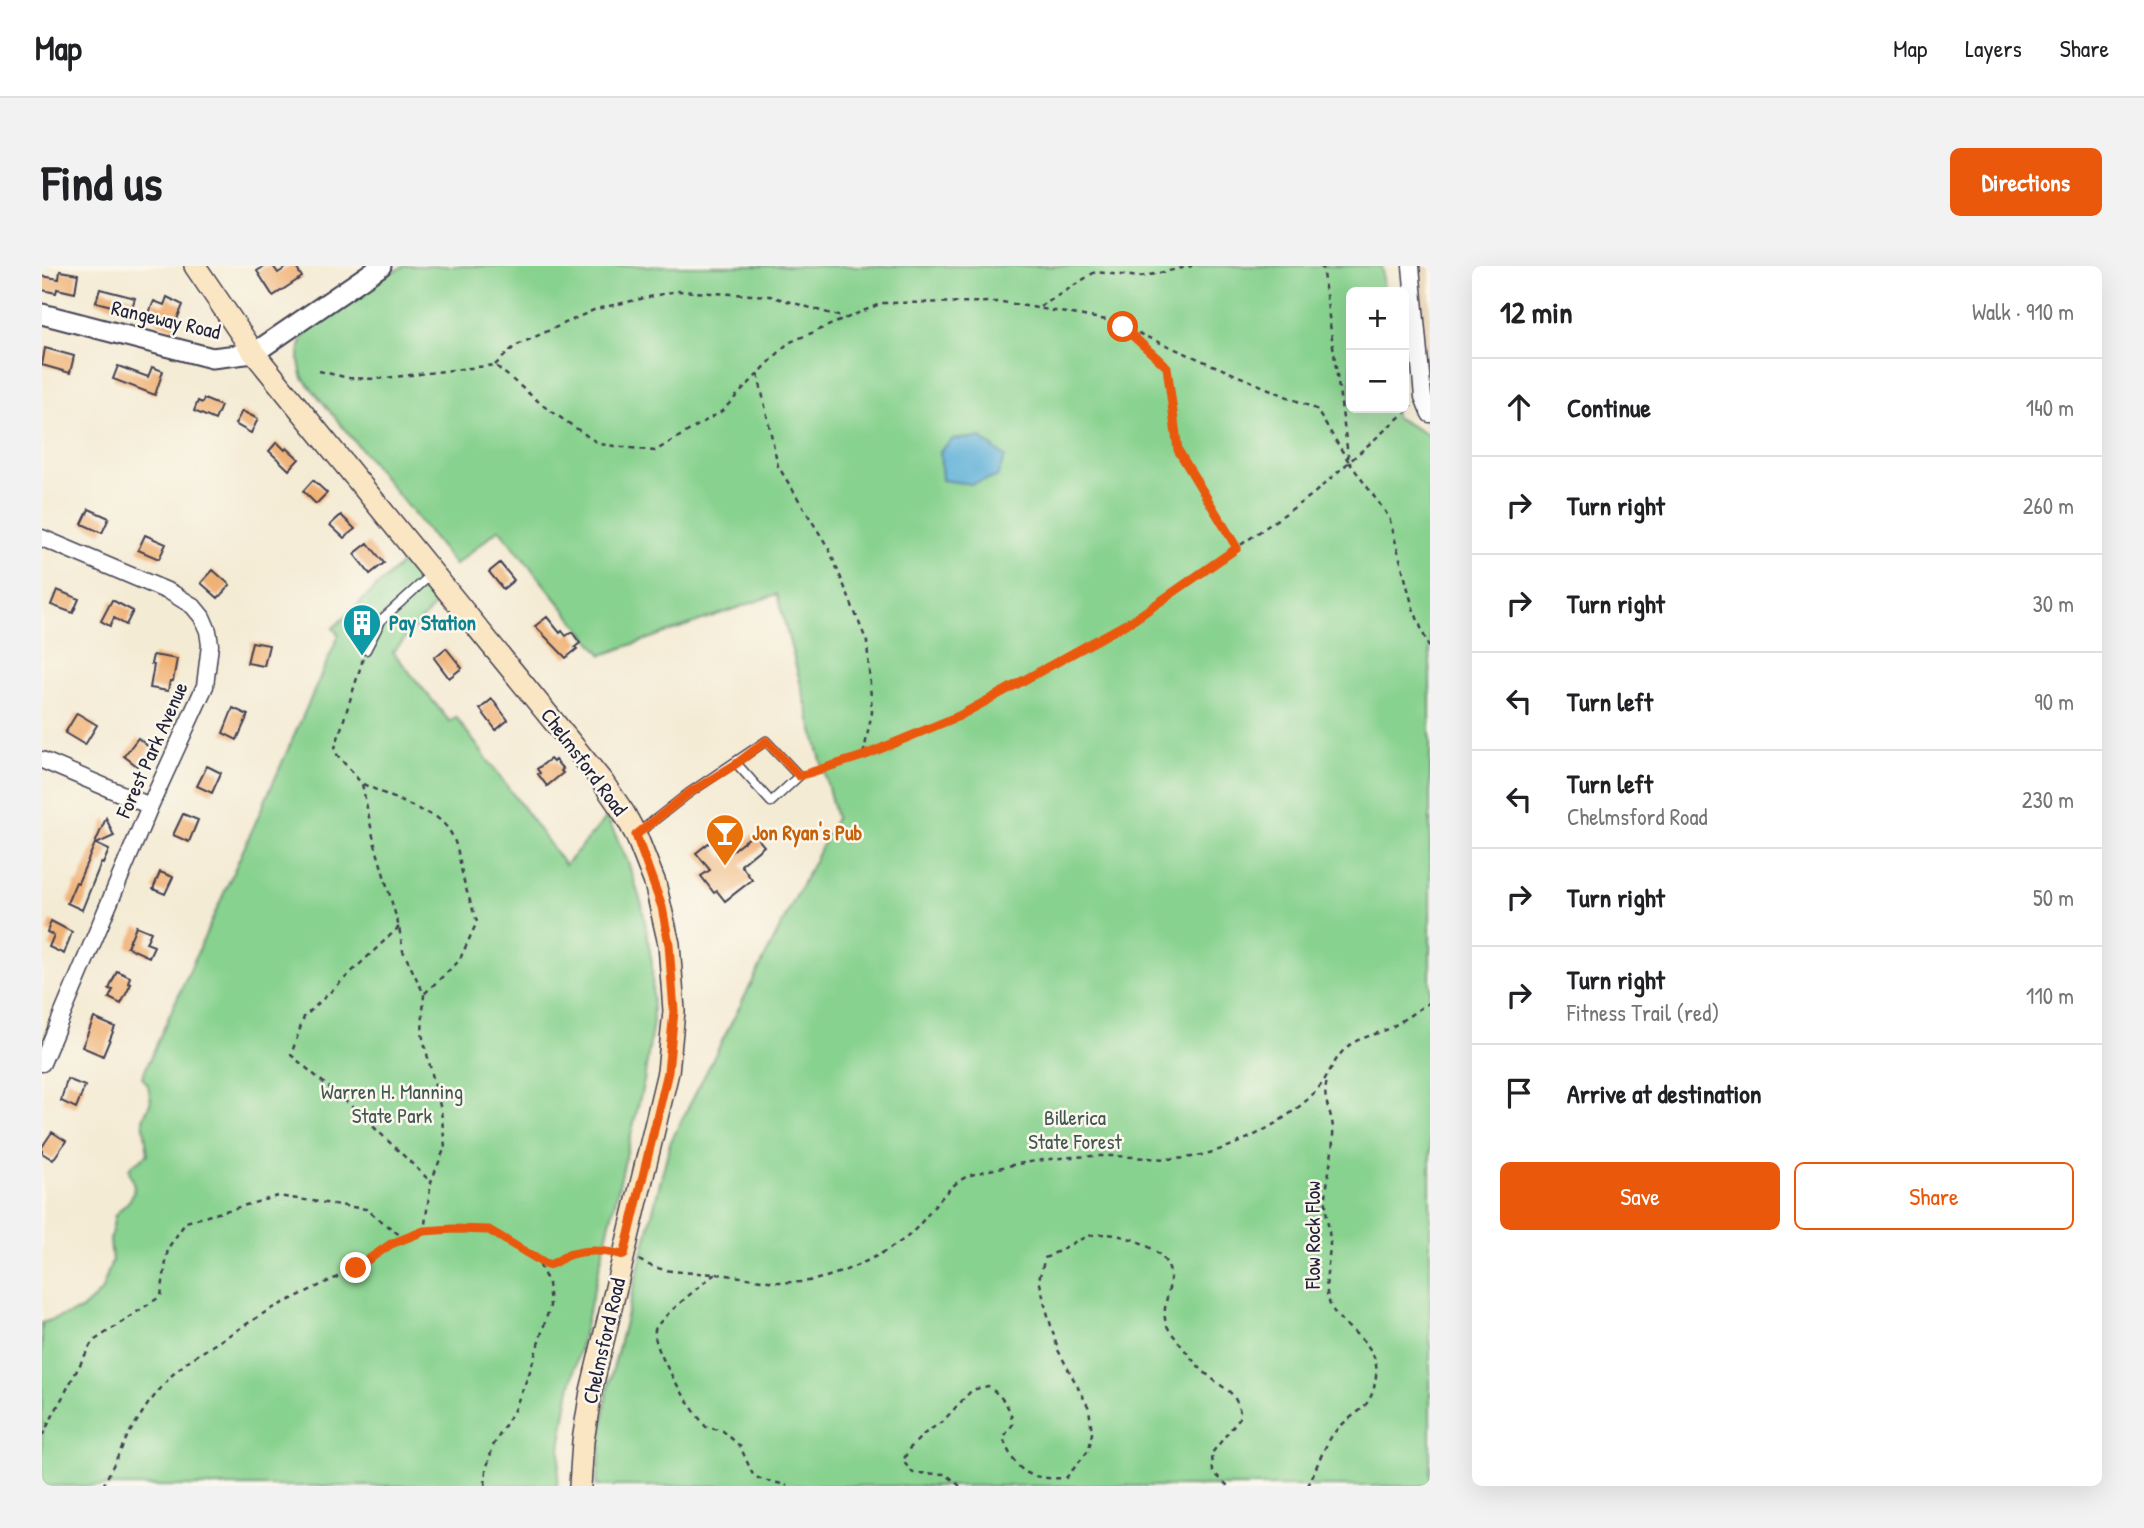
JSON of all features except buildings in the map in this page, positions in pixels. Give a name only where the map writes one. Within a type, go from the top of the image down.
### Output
[{"type":"main road","name":"Chelmsford Road","points":[[195,266],[254,353],[602,781],[636,835],[662,907],[669,944],[674,1011],[668,1072],[591,1391],[583,1441],[580,1486]]},
{"type":"street","name":"Rangeway Road","points":[[42,314],[212,358],[254,353],[381,266]]},
{"type":"street","points":[[1411,266],[1424,355],[1423,397],[1430,414]]},
{"type":"street","name":"Forest Park Avenue","points":[[42,538],[172,593],[193,606],[208,631],[209,660],[205,685],[150,806],[42,1063]]},
{"type":"street","points":[[42,760],[150,806]]},
{"type":"lane","points":[[366,650],[382,619],[433,573]]},
{"type":"lane","points":[[636,835],[689,793],[736,764],[766,741],[799,776],[771,802],[736,764]]},
{"type":"path","points":[[1094,266],[1095,272]]},
{"type":"path","points":[[1038,308],[1095,272],[1140,277],[1192,266]]},
{"type":"path","points":[[1322,266],[1349,462]]},
{"type":"path","points":[[319,371],[349,378],[377,379],[495,365],[515,346],[596,309],[676,291],[769,296],[847,318]]},
{"type":"path","points":[[495,365],[545,407],[599,444],[655,451],[722,411],[788,343],[882,303],[1002,302],[1107,320],[1316,409],[1349,462],[1389,517],[1413,608],[1430,650]]},
{"type":"path","points":[[1123,327],[1167,367],[1178,450],[1237,548]]},
{"type":"path","points":[[758,374],[778,466],[829,549],[867,642],[872,712],[863,756]]},
{"type":"path","points":[[799,776],[863,756],[959,716],[1135,619],[1312,495],[1423,397]]},
{"type":"path","points":[[366,650],[334,751],[362,784],[436,817],[447,825],[458,846],[463,875],[477,922],[459,961],[424,994]]},
{"type":"path","points":[[362,784],[403,951],[424,994],[422,1034],[440,1110],[444,1147],[431,1182],[424,1231]]},
{"type":"path","points":[[399,927],[304,1017],[291,1055],[357,1111],[431,1182]]},
{"type":"path","points":[[103,1486],[128,1435],[148,1404],[171,1376],[188,1361],[269,1310],[356,1268],[391,1244],[424,1231],[489,1230],[547,1265],[555,1264],[573,1254],[601,1250],[624,1255],[664,1271],[781,1282],[823,1278],[848,1269],[910,1235],[957,1184],[968,1176],[1049,1159],[1104,1156],[1152,1160],[1193,1157],[1251,1139],[1307,1101],[1344,1049],[1355,1041],[1389,1028],[1430,1002]]},
{"type":"path","name":"Flow Rock Flow","points":[[1308,1486],[1334,1434],[1363,1410],[1372,1395],[1377,1373],[1371,1347],[1340,1319],[1328,1301],[1326,1284],[1330,1241],[1326,1199],[1333,1128],[1325,1102],[1325,1086],[1330,1071]]},
{"type":"path","points":[[42,1436],[92,1342],[161,1296],[168,1248],[186,1222],[278,1196],[366,1209],[405,1239]]},
{"type":"path","points":[[960,1486],[946,1474],[913,1473],[903,1461],[909,1449],[924,1434],[943,1422],[972,1390],[988,1386],[1003,1397],[1012,1412],[1013,1424],[1003,1438],[1010,1458],[1028,1475],[1049,1479],[1066,1478],[1089,1450],[1092,1433],[1088,1408],[1058,1350],[1040,1279],[1045,1258],[1090,1235],[1117,1235],[1141,1242],[1161,1257],[1170,1272],[1164,1307],[1166,1326],[1209,1376],[1229,1389],[1239,1406],[1241,1416],[1212,1454],[1213,1472],[1228,1486]]},
{"type":"path","points":[[485,1486],[486,1470],[493,1446],[514,1410],[529,1374],[550,1306],[548,1283],[538,1261]]},
{"type":"path","points":[[715,1274],[658,1324],[655,1336],[676,1384],[706,1427],[723,1431],[740,1446],[753,1475],[757,1478],[787,1486]]},
{"type":"shaded area","points":[[1402,266],[1430,266],[1430,436],[1417,410],[1411,376],[1409,287],[1404,287]]},
{"type":"green space","name":"Billerica State Forest","points":[[405,266],[1382,266],[1384,287],[1346,287],[1346,413],[1395,413],[1395,417],[1430,436],[1430,1486],[596,1486],[607,1393],[670,1143],[836,818],[777,594],[602,655],[499,529],[455,565],[303,378],[299,350],[308,332],[349,299]]},
{"type":"green space","name":"Warren H. Manning State Park","points":[[404,561],[438,602],[393,652],[450,722],[456,717],[565,865],[607,817],[628,862],[642,905],[652,963],[653,1022],[644,1081],[569,1393],[557,1486],[42,1486],[42,1323],[81,1310],[101,1292],[112,1261],[110,1240],[115,1215],[133,1194],[134,1186],[129,1170],[148,1154],[143,1119],[151,1101],[148,1085],[142,1077],[339,635],[333,628]]},
{"type":"water","points":[[981,438],[1005,457],[997,477],[971,484],[942,480],[940,451],[953,439]]},
{"type":"place","name":"Pay Station","points":[[362,657]]},
{"type":"place","name":"Jon Ryan's Pub","points":[[725,867]]},
{"type":"route","points":[[356,1268],[391,1244],[424,1231],[453,1229],[489,1230],[547,1265],[555,1264],[573,1254],[601,1250],[624,1255],[668,1072],[674,1011],[669,944],[662,907],[636,835],[689,793],[736,764],[766,741],[799,776],[863,756],[959,716],[1135,619],[1237,548],[1178,450],[1167,367],[1123,327]]}]
